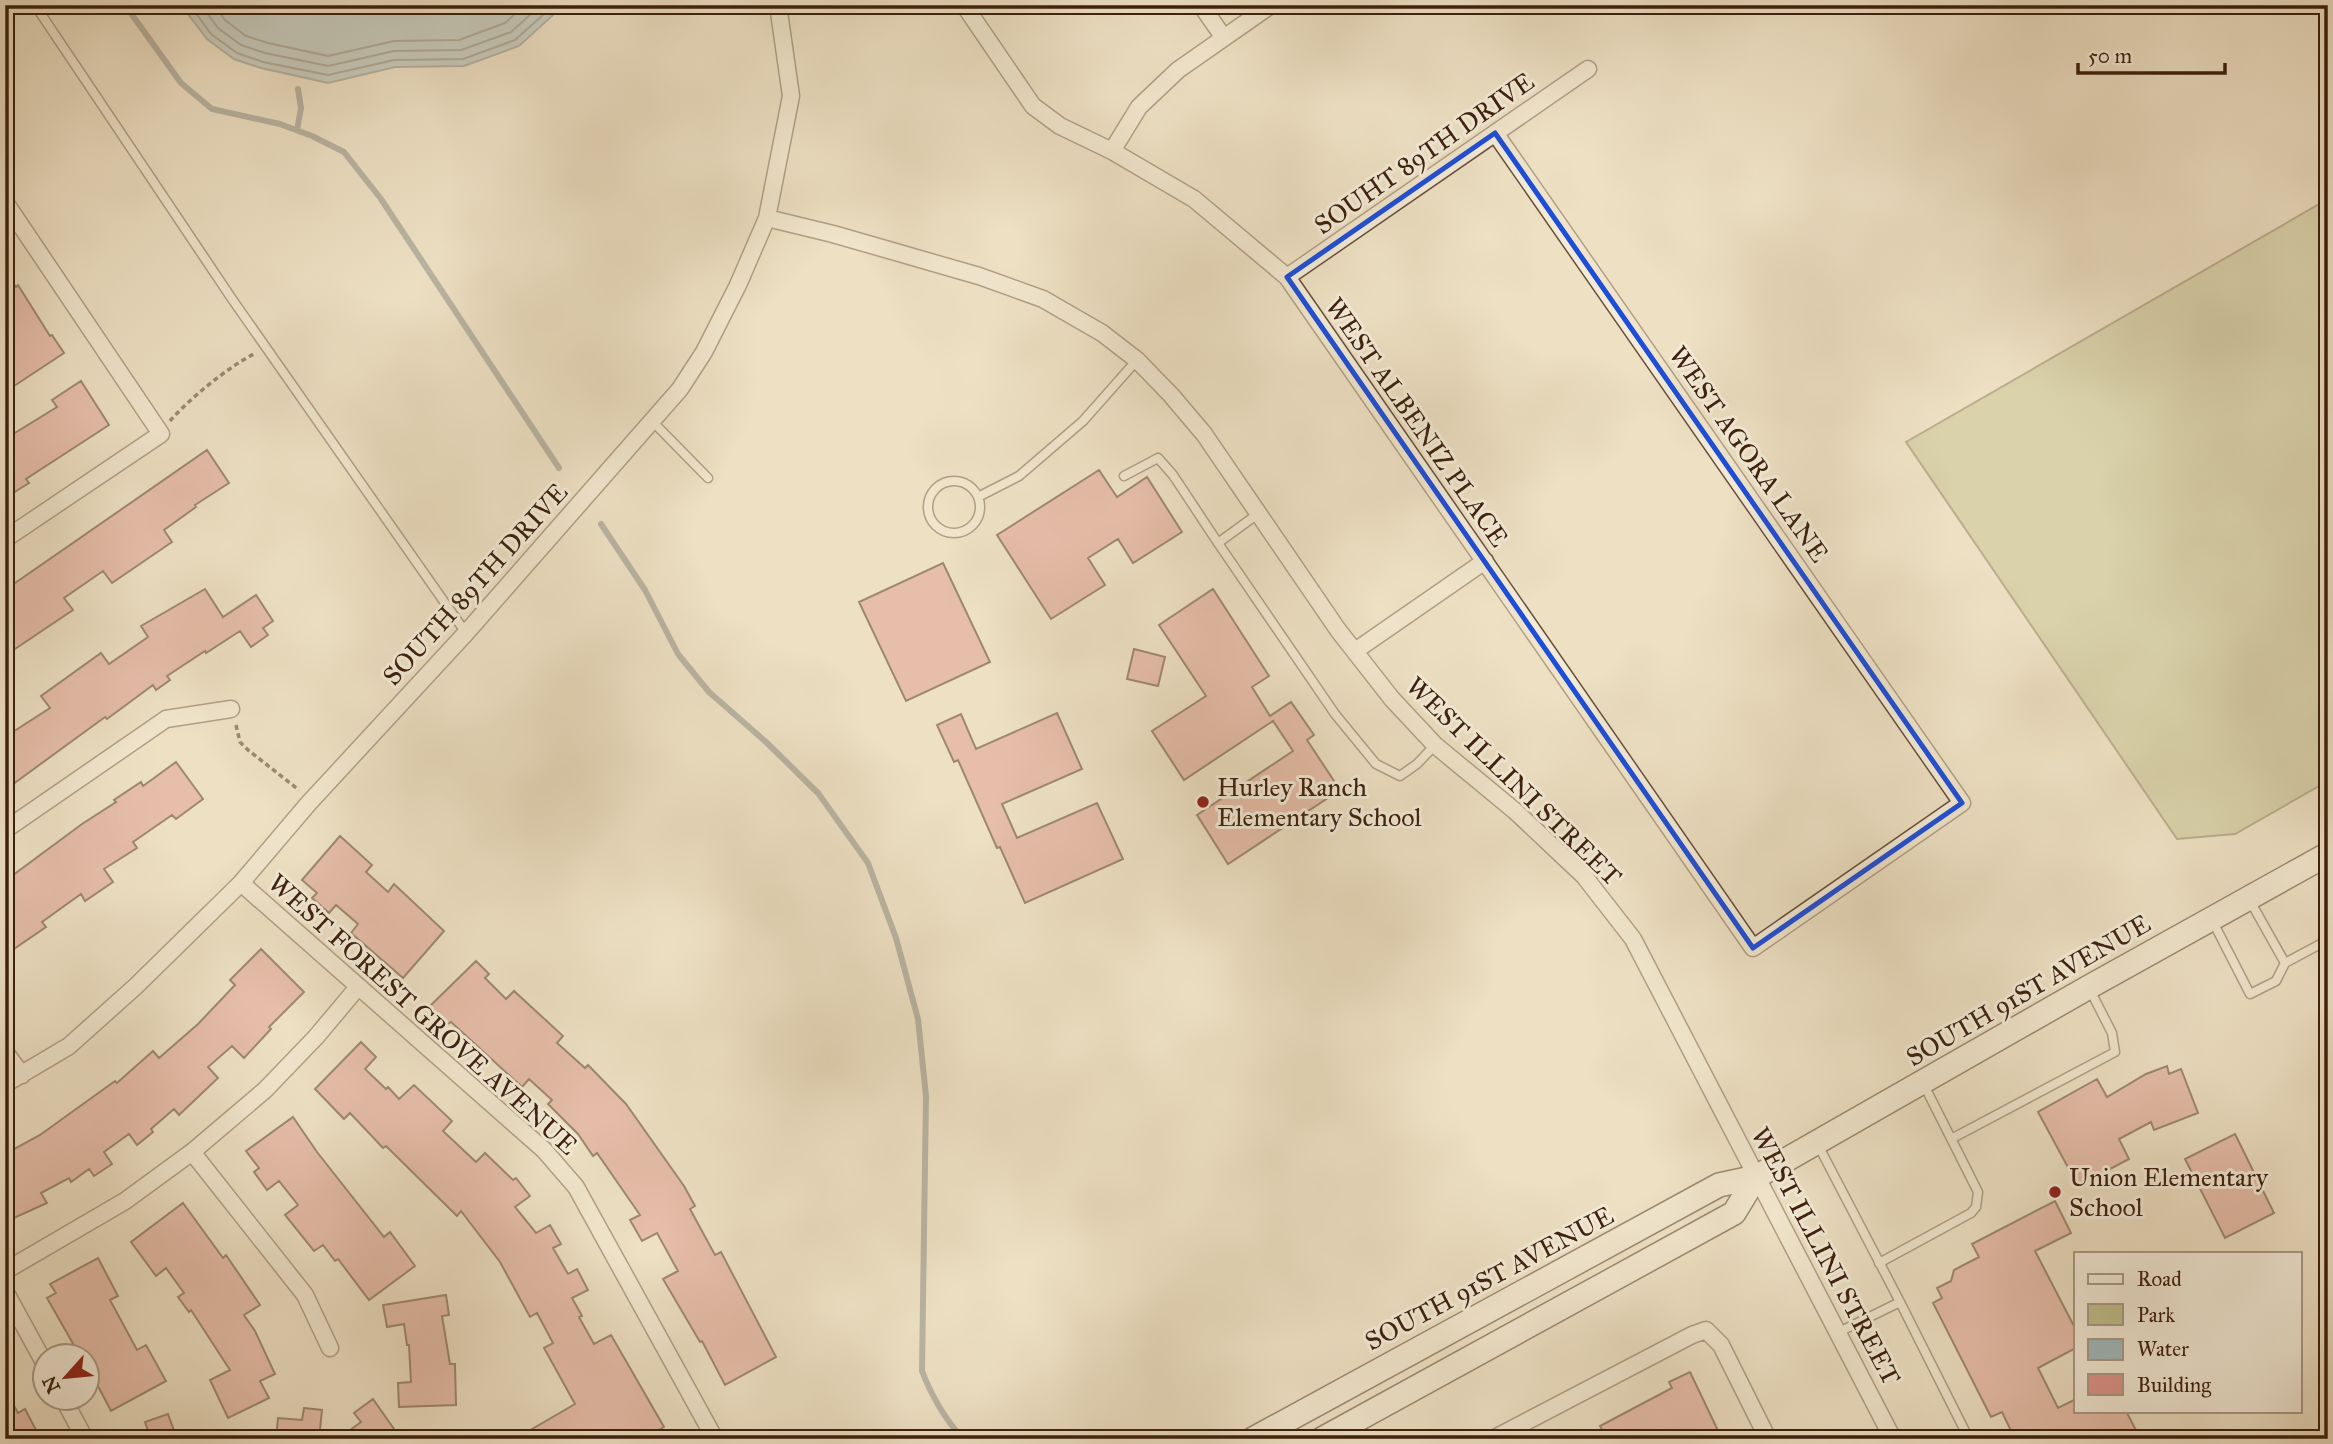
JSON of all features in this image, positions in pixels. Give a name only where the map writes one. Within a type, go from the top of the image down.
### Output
[{"type":"main road","name":"SOUTH 91ST AVENUE","points":[[1253,1439],[1719,1185],[1756,1177],[2088,987],[2328,854]]},
{"type":"main road","name":"SOUTH 91ST AVENUE","points":[[1322,1439],[1734,1213],[1756,1177]]},
{"type":"street","name":"SOUTH 89TH DRIVE","points":[[5,1084],[69,1046],[136,986],[241,883],[312,800],[466,633],[680,389],[704,352],[738,285],[767,218],[791,96],[778,5]]},
{"type":"street","name":"WEST ALBENIZ PLACE","points":[[964,5],[1033,106],[1060,126],[1112,151],[1194,199],[1287,277],[1753,948]]},
{"type":"street","points":[[1201,5],[1224,38]]},
{"type":"street","points":[[1112,151],[1139,107],[1178,70],[1271,5]]},
{"type":"street","name":"SOUHT 89TH DRIVE","points":[[1287,277],[1588,69]]},
{"type":"street","name":"WEST AGORA LANE","points":[[1495,133],[1962,803],[1753,948]]},
{"type":"street","points":[[5,202],[161,434],[5,539]]},
{"type":"street","name":"WEST ILLINI STREET","points":[[767,218],[979,276],[1043,299],[1102,333],[1137,360],[1171,395],[1204,434],[1298,572],[1392,699],[1435,745],[1515,811],[1584,876],[1633,939],[1894,1439]]},
{"type":"street","points":[[1355,652],[1485,561]]},
{"type":"street","points":[[5,830],[166,719],[231,709]]},
{"type":"street","name":"WEST FOREST GROVE AVENUE","points":[[241,883],[544,1150],[576,1187],[715,1439]]},
{"type":"street","points":[[5,1271],[125,1201],[192,1152],[265,1090],[316,1037],[358,986]]},
{"type":"street","points":[[5,1052],[22,1075]]},
{"type":"street","points":[[192,1152],[305,1295],[330,1348]]},
{"type":"street","points":[[5,1291],[33,1342]]},
{"type":"street","points":[[1493,1439],[1706,1330],[1721,1345],[1768,1439]]},
{"type":"street","points":[[71,1412],[85,1439]]},
{"type":"lane","points":[[35,5],[267,348],[466,633]]},
{"type":"lane","points":[[978,497],[1019,477],[1083,421],[1137,360]]},
{"type":"lane","points":[[653,422],[708,478]]},
{"type":"lane","points":[[1124,476],[1158,458],[1173,475],[1335,714],[1376,764],[1399,776],[1418,764],[1435,745]]},
{"type":"lane","points":[[951,481],[967,484],[978,497],[979,514],[969,529],[960,533],[943,531],[930,519],[928,502],[936,488],[943,483],[951,481]]},
{"type":"lane","points":[[1218,543],[1259,513]]},
{"type":"lane","points":[[2249,897],[2285,963]]},
{"type":"lane","points":[[2211,918],[2250,995],[2276,981],[2285,963],[2328,940]]},
{"type":"lane","points":[[1951,1139],[2115,1052],[2112,1033],[2088,987]]},
{"type":"lane","points":[[1879,1263],[1964,1217],[1976,1207],[1978,1192],[1923,1082]]},
{"type":"lane","points":[[1817,1143],[1969,1439]]},
{"type":"lane","points":[[1839,1332],[1900,1302]]},
{"type":"path","points":[[161,434],[173,418],[209,385],[243,359],[267,348]]},
{"type":"path","points":[[231,709],[240,742],[261,762],[312,800]]},
{"type":"highlighted area","points":[[1495,133],[1962,803],[1753,948],[1287,277]]},
{"type":"green space","points":[[2328,199],[2328,781],[2235,834],[2177,839],[1906,442]]},
{"type":"water","points":[[181,5],[564,5],[519,46],[464,66],[395,67],[328,83],[234,59],[207,39]]},
{"type":"building","points":[[5,271],[16,287],[18,285],[64,353],[5,392]]},
{"type":"building","points":[[81,381],[109,425],[26,479],[29,483],[5,498],[5,439],[57,407],[52,400]]},
{"type":"building","points":[[207,450],[229,483],[164,530],[172,542],[112,583],[103,571],[64,598],[73,610],[12,651],[5,642],[5,590]]},
{"type":"building","points":[[1099,470],[1117,497],[1147,477],[1182,532],[1133,563],[1118,539],[1088,558],[1105,585],[1051,619],[997,535]]},
{"type":"building","points":[[943,563],[990,662],[906,701],[859,602]]},
{"type":"building","points":[[205,589],[223,617],[256,595],[273,621],[263,628],[268,635],[251,647],[240,631],[206,653],[205,651],[167,676],[170,680],[156,690],[153,685],[5,790],[5,737],[50,708],[41,696],[101,653],[109,664],[148,637],[141,626]]},
{"type":"building","points":[[1213,589],[1269,676],[1252,687],[1270,716],[1291,702],[1314,735],[1307,740],[1340,790],[1228,864],[1197,815],[1293,751],[1273,721],[1184,780],[1152,731],[1206,696],[1159,625]]},
{"type":"building","points":[[1134,649],[1165,657],[1158,686],[1127,679]]},
{"type":"building","points":[[1057,713],[1082,769],[1002,804],[1017,838],[1097,803],[1123,859],[1025,903],[958,760],[954,762],[937,725],[961,714],[976,749]]},
{"type":"building","points":[[176,762],[203,799],[176,819],[172,815],[133,842],[137,848],[104,869],[113,882],[85,901],[81,894],[42,922],[46,927],[5,955],[5,881],[116,802],[114,800],[141,782],[143,786]]},
{"type":"building","points":[[340,836],[372,865],[366,872],[388,892],[394,884],[444,931],[403,978],[351,933],[358,924],[336,905],[329,913],[312,898],[317,893],[302,880]]},
{"type":"building","points":[[261,949],[304,992],[269,1027],[271,1029],[244,1058],[232,1046],[208,1067],[218,1078],[179,1115],[174,1109],[137,1145],[129,1134],[104,1152],[112,1164],[94,1176],[89,1169],[71,1182],[69,1178],[41,1193],[47,1203],[5,1222],[5,1154],[40,1135],[115,1081],[117,1083],[153,1051],[159,1058],[198,1024],[235,985],[230,980]]},
{"type":"building","points":[[476,961],[489,974],[485,978],[506,999],[514,991],[563,1036],[557,1043],[585,1068],[588,1065],[626,1104],[684,1186],[695,1206],[690,1209],[715,1255],[721,1252],[776,1357],[725,1385],[702,1341],[700,1342],[663,1279],[678,1271],[657,1233],[642,1241],[630,1220],[640,1215],[597,1153],[593,1156],[578,1134],[548,1104],[552,1100],[529,1079],[522,1087],[430,1006]]},
{"type":"building","points":[[361,1042],[376,1057],[365,1069],[386,1089],[388,1087],[399,1099],[414,1085],[452,1121],[443,1131],[476,1162],[485,1153],[513,1180],[516,1178],[530,1196],[515,1207],[536,1233],[550,1225],[561,1244],[553,1248],[568,1274],[577,1269],[588,1290],[572,1298],[594,1344],[611,1335],[664,1427],[643,1439],[515,1439],[575,1404],[544,1348],[553,1343],[537,1313],[530,1317],[500,1262],[461,1211],[457,1216],[386,1146],[383,1148],[350,1113],[344,1119],[315,1089]]},
{"type":"building","points":[[2167,1066],[2169,1074],[2181,1069],[2198,1113],[2154,1130],[2151,1122],[2119,1139],[2129,1159],[2078,1186],[2038,1112],[2097,1079],[2107,1097],[2146,1074]]},
{"type":"building","points":[[293,1117],[384,1237],[390,1232],[415,1266],[369,1300],[338,1259],[335,1261],[323,1245],[314,1251],[285,1215],[298,1205],[279,1181],[267,1190],[254,1172],[259,1168],[246,1151]]},
{"type":"building","points":[[2235,1134],[2274,1213],[2225,1238],[2185,1159]]},
{"type":"building","points":[[2055,1201],[2071,1233],[2035,1251],[2074,1326],[2074,1349],[2038,1368],[2058,1408],[2074,1400],[2074,1412],[2127,1412],[2138,1434],[2129,1439],[2015,1439],[2002,1412],[1991,1417],[1933,1303],[1942,1298],[1937,1288],[1951,1281],[1954,1270],[1979,1257],[1972,1244]]},
{"type":"building","points":[[183,1203],[223,1258],[226,1255],[260,1305],[244,1315],[255,1331],[275,1374],[260,1381],[269,1398],[228,1418],[210,1380],[230,1370],[191,1310],[189,1312],[178,1297],[184,1293],[166,1268],[156,1276],[131,1242]]},
{"type":"building","points":[[98,1258],[118,1296],[110,1300],[137,1350],[146,1345],[166,1381],[111,1411],[102,1394],[102,1342],[72,1342],[47,1298],[56,1293],[50,1284]]},
{"type":"building","points":[[446,1295],[449,1315],[442,1316],[450,1364],[455,1364],[456,1405],[399,1407],[398,1383],[411,1382],[409,1345],[404,1324],[387,1327],[383,1305]]},
{"type":"building","points":[[1690,1372],[1722,1439],[1607,1439],[1600,1426],[1672,1388],[1669,1382]]},
{"type":"building","points":[[5,1389],[18,1413],[25,1409],[36,1430],[19,1439],[5,1439]]},
{"type":"building","points":[[373,1399],[401,1439],[338,1439],[361,1422],[354,1413]]},
{"type":"building","points":[[304,1408],[322,1410],[319,1439],[276,1439],[278,1418],[302,1420]]},
{"type":"building","points":[[168,1414],[177,1439],[151,1439],[145,1422]]},
{"type":"waterway","points":[[125,5],[181,83],[212,109],[280,124],[344,152],[381,199],[559,468]]},
{"type":"waterway","points":[[297,130],[301,108],[298,89]]},
{"type":"waterway","points":[[601,524],[645,590],[678,654],[709,692],[818,793],[868,863],[896,938],[918,1019],[926,1096],[922,1371],[939,1407],[963,1439]]},
{"type":"place","name":"Hurley Ranch Elementary School","points":[[1203,802]]},
{"type":"place","name":"Union Elementary School","points":[[2055,1192]]}]
